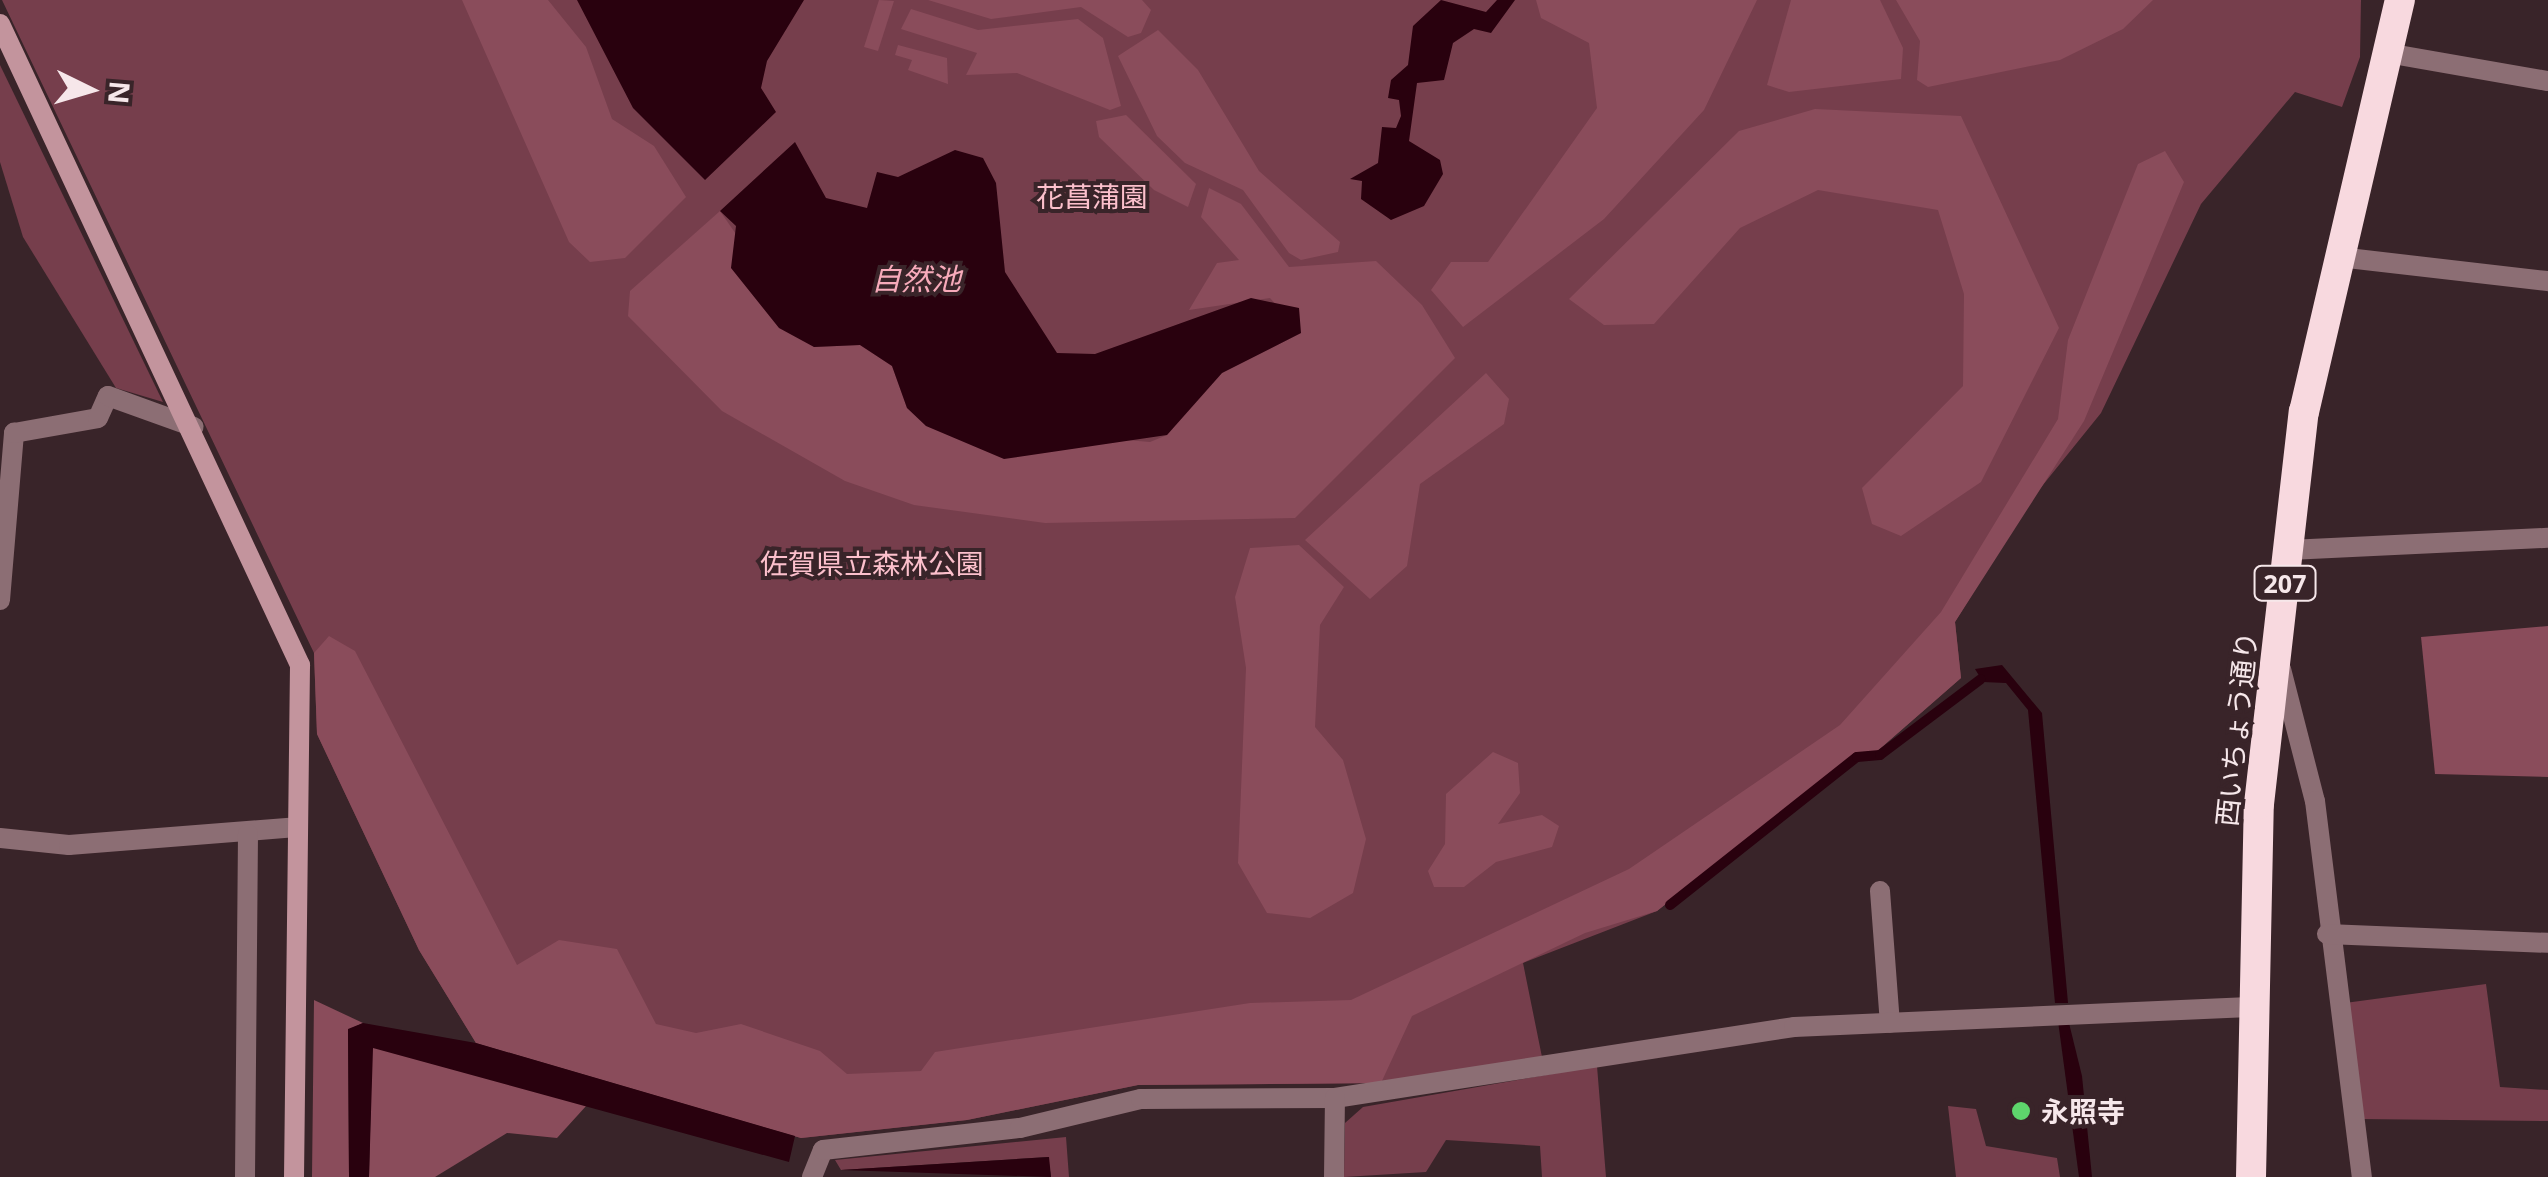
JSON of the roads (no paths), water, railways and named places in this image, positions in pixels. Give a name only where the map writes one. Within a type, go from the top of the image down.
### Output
[{"type":"highway","name":"西いちょう通り","points":[[2251,1177],[2250,1008],[2276,652],[2304,412],[2400,0]]},
{"type":"street","points":[[0,24],[194,427],[300,665],[294,1177]]},
{"type":"street","points":[[2387,53],[2548,81]]},
{"type":"street","points":[[2339,257],[2548,281]]},
{"type":"street","points":[[0,600],[14,433],[98,418],[108,396],[194,427]]},
{"type":"street","points":[[2289,550],[2548,538]]},
{"type":"street","points":[[2276,652],[2315,800],[2328,934],[2362,1177]]},
{"type":"street","points":[[0,838],[68,845],[296,828]]},
{"type":"street","points":[[245,1177],[248,834]]},
{"type":"street","points":[[1880,891],[1890,1023]]},
{"type":"street","points":[[2328,934],[2548,943]]},
{"type":"street","points":[[812,1177],[823,1150],[1020,1128],[1141,1099],[1335,1098],[1794,1027],[2250,1008]]},
{"type":"street","points":[[1334,1177],[1335,1098]]},
{"type":"water","points":[[577,0],[804,0],[767,61],[761,88],[776,112],[705,180],[633,108]]},
{"type":"water","points":[[1441,0],[1486,12],[1497,0],[1515,0],[1491,33],[1474,29],[1453,43],[1444,80],[1417,83],[1409,141],[1440,160],[1443,174],[1424,206],[1391,220],[1361,199],[1362,181],[1350,179],[1378,163],[1382,127],[1396,128],[1401,116],[1399,100],[1388,98],[1391,80],[1408,65],[1413,26]]},
{"type":"water","name":"自然池","points":[[795,142],[826,198],[867,208],[877,172],[898,177],[955,150],[983,158],[996,183],[1005,272],[1057,353],[1095,354],[1251,298],[1299,308],[1301,333],[1222,373],[1167,435],[1004,459],[926,426],[907,408],[892,366],[860,345],[814,347],[779,328],[731,268],[736,226],[720,211]]},
{"type":"water","points":[[2002,665],[2042,713],[2068,1003],[2055,1003],[2028,710],[2006,683],[1983,682],[1975,669]]},
{"type":"water","points":[[2068,1019],[2082,1076],[2092,1177],[2079,1177],[2058,1021]]},
{"type":"water","points":[[363,1023],[476,1043],[795,1136],[789,1162],[373,1048],[369,1177],[349,1177],[348,1029]]},
{"type":"water","points":[[1049,1157],[1051,1177],[841,1170]]},
{"type":"waterway","points":[[1670,905],[1857,757],[1880,755],[1981,679]]},
{"type":"place","name":"永照寺","points":[[2021,1111]]},
{"type":"park label","name":"花菖蒲園","points":[[1092,196]]},
{"type":"park label","name":"佐賀県立森林公園","points":[[872,563]]}]
